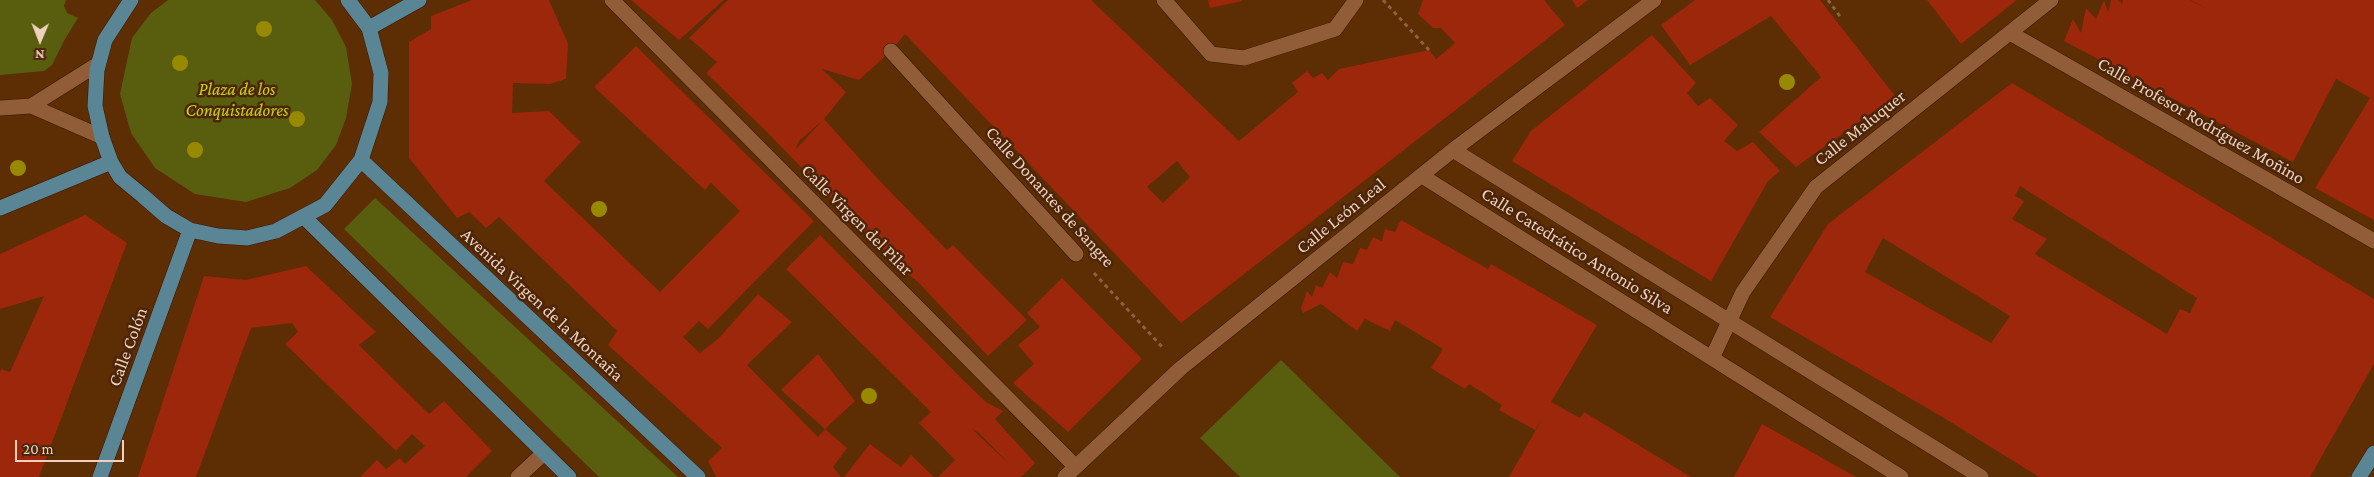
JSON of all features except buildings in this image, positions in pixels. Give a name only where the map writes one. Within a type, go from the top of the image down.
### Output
[{"type":"main road","points":[[131,0],[104,40],[98,64],[95,106],[102,137],[111,162],[120,177],[142,196],[166,216],[190,230],[218,236],[247,238],[276,232],[325,205],[361,160],[380,102],[382,73],[369,28],[348,0]]},
{"type":"main road","points":[[369,28],[420,0]]},
{"type":"main road","name":"Avenida Virgen de la Montaña","points":[[361,160],[698,477]]},
{"type":"main road","points":[[0,208],[111,162]]},
{"type":"main road","points":[[304,218],[569,477]]},
{"type":"main road","name":"Calle Colón","points":[[100,477],[190,230]]},
{"type":"main road","points":[[2359,477],[2374,453]]},
{"type":"street","name":"Calle Virgen del Pilar","points":[[612,0],[1070,472]]},
{"type":"street","points":[[1164,0],[1211,54],[1244,58],[1335,29],[1356,0]]},
{"type":"street","name":"Calle León Leal","points":[[1070,472],[1181,368],[1453,150],[1654,0]]},
{"type":"street","name":"Calle Maluquer","points":[[1729,319],[1743,292],[1816,187],[2051,0]]},
{"type":"street","name":"Calle Profesor Rodríguez Moñino","points":[[2010,32],[2374,241]]},
{"type":"street","name":"Calle Donantes de Sangre","points":[[891,51],[1076,254]]},
{"type":"street","points":[[31,106],[98,64]]},
{"type":"street","points":[[0,108],[31,106],[102,137]]},
{"type":"street","name":"Calle Catedrático Antonio Silva","points":[[1453,150],[1729,319],[1981,477]]},
{"type":"street","name":"Calle Catedrático Antonio Silva","points":[[1422,176],[1901,477]]},
{"type":"street","points":[[1712,358],[1729,319]]},
{"type":"street","points":[[518,477],[544,453]]},
{"type":"path","points":[[1382,0],[1429,50]]},
{"type":"path","points":[[1828,0],[1842,19]]},
{"type":"path","name":"Calle Donantes de Sangre","points":[[1076,254],[1181,368]]},
{"type":"green space","points":[[0,0],[66,0],[64,6],[67,13],[78,18],[52,65],[44,71],[0,75]]},
{"type":"green space","name":"Plaza de los Conquistadores","points":[[168,0],[315,0],[332,20],[346,47],[352,84],[346,118],[336,145],[317,170],[290,188],[246,202],[195,194],[155,168],[131,133],[120,94],[132,38],[151,13]]},
{"type":"green space","points":[[375,198],[678,477],[599,477],[344,229]]},
{"type":"green space","points":[[1281,360],[1400,477],[1240,477],[1200,438]]}]
